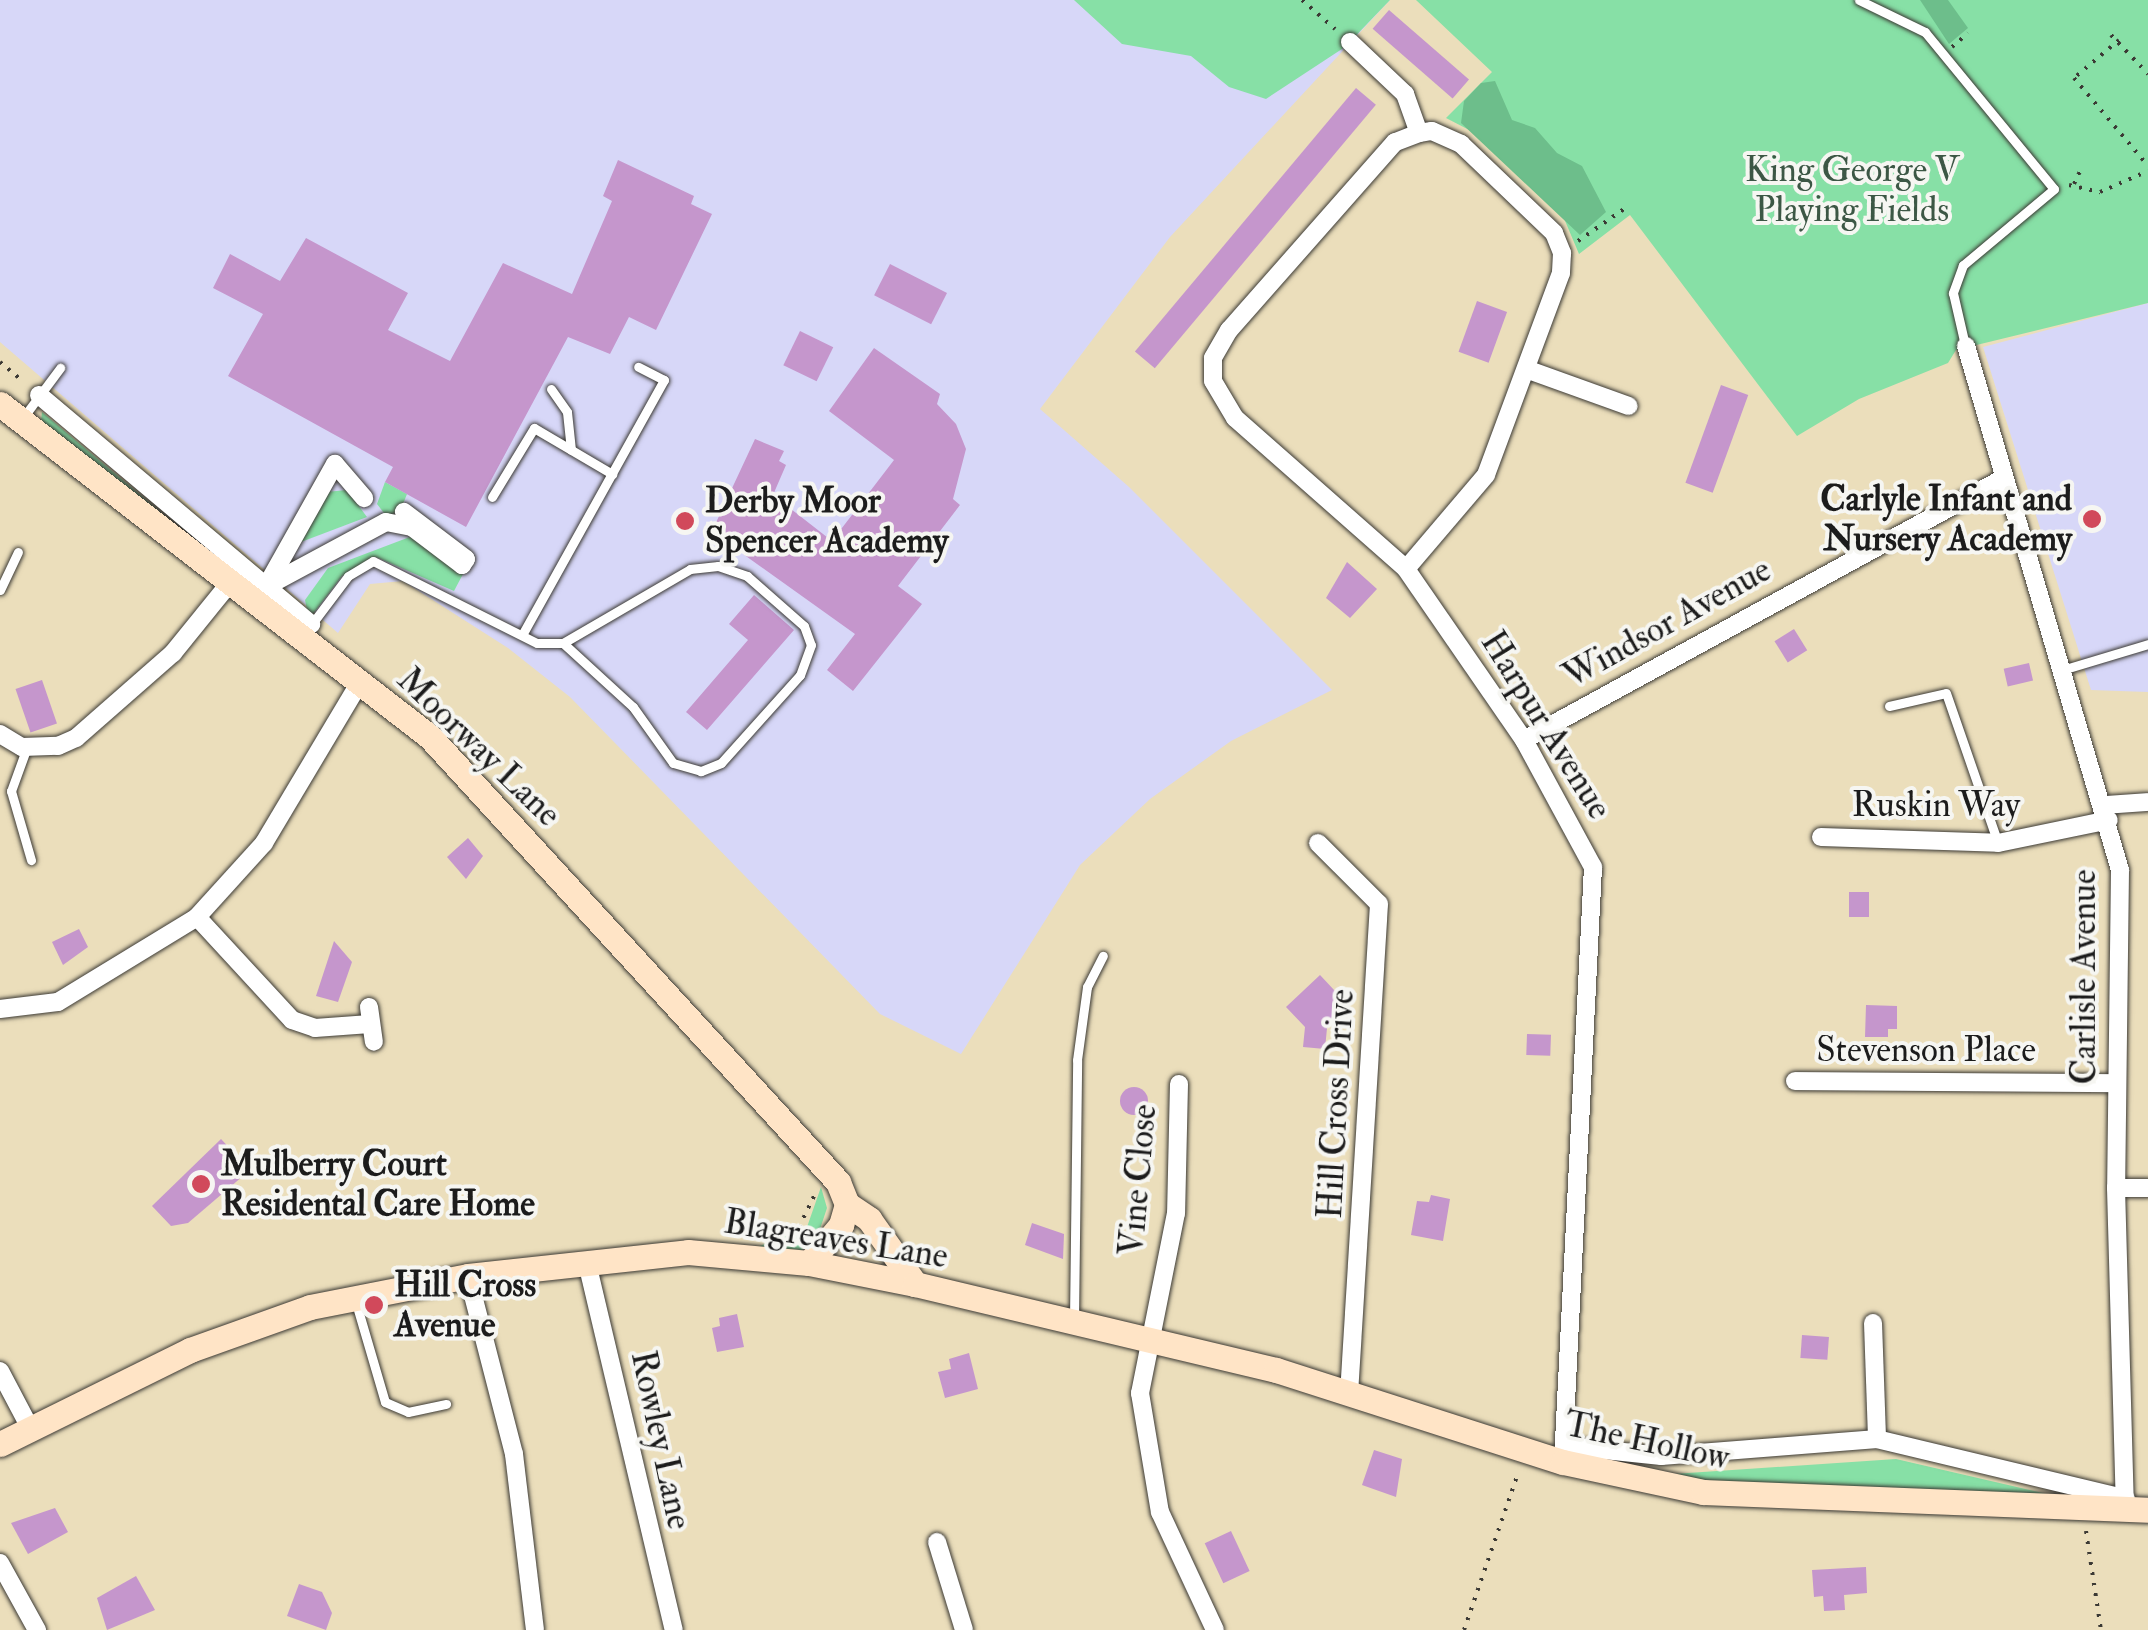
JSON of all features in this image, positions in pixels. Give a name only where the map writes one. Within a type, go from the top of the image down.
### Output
[{"type":"street","points":[[1350,42],[1406,94],[1418,134],[1432,131],[1461,144],[1554,234],[1562,252],[1526,369],[1486,475],[1406,570]]},
{"type":"street","name":"Harpur Avenue","points":[[1418,134],[1394,142],[1230,330],[1214,358],[1213,381],[1235,418],[1406,570],[1524,740],[1593,868],[1564,1454]]},
{"type":"street","name":"Carlisle Avenue","points":[[1966,346],[2002,478],[2107,812],[2120,870],[2116,1188],[2133,1506]]},
{"type":"street","points":[[1526,369],[1629,406]]},
{"type":"street","points":[[39,395],[267,586],[306,632]]},
{"type":"street","name":"Moorway Lane","points":[[0,404],[228,585],[306,632],[360,682],[430,737],[500,806],[823,1166],[847,1204],[869,1219],[915,1284]]},
{"type":"street","points":[[267,586],[335,464],[364,498]]},
{"type":"street","name":"Windsor Avenue","points":[[1524,740],[2002,478]]},
{"type":"street","points":[[267,586],[386,522],[412,527],[462,566],[466,559],[404,512]]},
{"type":"street","points":[[0,734],[27,747],[58,746],[76,738],[174,653],[228,585]]},
{"type":"street","points":[[0,1008],[58,1002],[196,917],[264,842],[360,682]]},
{"type":"street","name":"Ruskin Way","points":[[1821,836],[1998,843],[2148,802]]},
{"type":"street","name":"Hill Cross Drive","points":[[1318,843],[1380,904],[1349,1392]]},
{"type":"street","points":[[196,917],[292,1020],[314,1028],[371,1024]]},
{"type":"street","name":"Stevenson Place","points":[[1795,1082],[2116,1083]]},
{"type":"street","name":"Vine Close","points":[[1179,1084],[1176,1212],[1140,1392],[1151,1470],[1173,1544],[1215,1630]]},
{"type":"street","points":[[2116,1188],[2148,1188]]},
{"type":"street","points":[[809,1263],[841,1225],[847,1204]]},
{"type":"street","name":"Blagreaves Lane","points":[[0,1444],[190,1350],[354,1296],[468,1276],[688,1252],[809,1263],[1149,1340]]},
{"type":"street","name":"Rowley Lane","points":[[587,1263],[674,1630]]},
{"type":"street","points":[[468,1276],[514,1454],[535,1630]]},
{"type":"street","points":[[1874,1324],[1877,1439]]},
{"type":"street","name":"The Hollow","points":[[1149,1340],[1349,1392],[1526,1450],[1564,1454],[1703,1492],[2082,1510],[2133,1506]]},
{"type":"street","points":[[0,1371],[30,1428]]},
{"type":"street","points":[[1564,1454],[1661,1456],[1877,1439],[2133,1506]]},
{"type":"street","points":[[937,1542],[964,1630]]},
{"type":"street","points":[[0,1563],[36,1630]]},
{"type":"lane","points":[[1859,0],[1871,12],[1925,32],[2054,190],[1972,255],[1956,277],[1954,305],[1966,346]]},
{"type":"lane","points":[[522,634],[664,380],[638,367]]},
{"type":"lane","points":[[20,422],[60,368]]},
{"type":"lane","points":[[551,388],[566,412],[571,450]]},
{"type":"lane","points":[[492,497],[530,430],[612,474]]},
{"type":"lane","points":[[0,590],[18,552]]},
{"type":"lane","points":[[306,632],[348,576],[373,561],[522,634],[563,643],[633,707],[673,764],[701,771],[722,763],[800,675],[811,645],[804,626],[746,576],[708,566],[690,569],[563,643]]},
{"type":"lane","points":[[2062,670],[2148,644]]},
{"type":"lane","points":[[1889,706],[1946,694],[1998,843]]},
{"type":"lane","points":[[27,747],[14,772],[12,810],[32,860]]},
{"type":"lane","points":[[1074,1322],[1077,1060],[1087,987],[1103,956]]},
{"type":"lane","points":[[354,1296],[385,1402],[408,1412],[446,1404]]},
{"type":"path","points":[[1302,0],[1350,42]]},
{"type":"path","points":[[2112,35],[2148,74]]},
{"type":"path","points":[[2054,190],[2074,184],[2100,192],[2148,169],[2074,78],[2120,40]]},
{"type":"path","points":[[2124,54],[2132,55]]},
{"type":"path","points":[[2074,184],[2082,167]]},
{"type":"path","points":[[1562,252],[1627,207]]},
{"type":"path","points":[[0,362],[39,395]]},
{"type":"path","points":[[742,1254],[743,1242],[799,1227],[809,1216],[823,1166]]},
{"type":"path","points":[[1464,1630],[1526,1450]]},
{"type":"path","points":[[2082,1510],[2101,1630]]},
{"type":"shaded area","name":"Derby Moor Spencer Academy","points":[[0,0],[1390,0],[1170,237],[1040,409],[1129,487],[1332,690],[1231,741],[1150,799],[1080,865],[961,1054],[880,1014],[570,697],[508,648],[403,581],[370,584],[338,633],[0,342]]},
{"type":"shaded area","name":"Carlyle Infant and Nursery Academy","points":[[2148,303],[2148,692],[2091,690],[1983,347]]},
{"type":"green space","points":[[1074,0],[1390,0],[1345,47],[1266,99],[1229,87],[1191,56],[1122,44]]},
{"type":"green space","name":"King George V Playing Fields","points":[[1416,0],[2148,0],[2148,303],[1956,350],[1948,363],[1859,399],[1797,436],[1630,215],[1579,254],[1563,216],[1477,134],[1446,118],[1492,72]]},
{"type":"green space","points":[[1920,0],[1948,0],[1968,28],[1949,44]]},
{"type":"green space","points":[[1495,81],[1512,120],[1535,128],[1557,153],[1582,166],[1606,212],[1580,235],[1461,123],[1464,101],[1481,83]]},
{"type":"green space","points":[[42,412],[295,625],[41,422]]},
{"type":"green space","points":[[385,482],[407,494],[401,509],[387,517],[377,504]]},
{"type":"green space","points":[[347,490],[367,517],[301,542],[326,492]]},
{"type":"green space","points":[[415,535],[463,574],[454,591],[376,557],[342,576],[313,614],[307,610],[305,600],[328,568]]},
{"type":"green space","points":[[821,1187],[827,1208],[818,1235],[802,1250],[757,1247],[807,1227]]},
{"type":"green space","points":[[1896,1459],[2069,1499],[1715,1487],[1673,1474]]},
{"type":"building","points":[[1389,10],[1469,80],[1453,98],[1373,29]]},
{"type":"building","points":[[1356,88],[1376,105],[1155,368],[1135,352]]},
{"type":"building","points":[[618,160],[694,196],[691,204],[712,214],[656,330],[629,317],[610,354],[568,337],[466,527],[385,482],[393,467],[228,376],[263,314],[213,288],[230,254],[280,281],[306,238],[408,293],[388,330],[450,361],[503,263],[572,294],[612,201],[603,196]]},
{"type":"building","points":[[890,264],[947,293],[931,324],[874,295]]},
{"type":"building","points":[[1477,301],[1507,312],[1489,363],[1459,352]]},
{"type":"building","points":[[800,331],[833,347],[817,381],[783,365]]},
{"type":"building","points":[[874,348],[940,394],[937,404],[956,424],[966,449],[953,499],[960,505],[898,586],[922,604],[853,691],[827,670],[855,634],[743,554],[748,545],[713,529],[755,439],[784,451],[779,461],[786,465],[773,495],[832,541],[894,460],[829,411]]},
{"type":"building","points":[[1721,385],[1748,395],[1713,493],[1685,483]]},
{"type":"building","points":[[1347,562],[1377,589],[1350,618],[1326,598]]},
{"type":"building","points":[[754,595],[794,630],[707,730],[686,712],[748,640],[729,624]]},
{"type":"building","points":[[1794,629],[1807,650],[1788,662],[1774,641]]},
{"type":"building","points":[[2029,663],[2033,681],[2008,686],[2004,669]]},
{"type":"building","points":[[42,680],[57,723],[31,733],[16,689]]},
{"type":"building","points":[[468,838],[483,856],[466,879],[447,857]]},
{"type":"building","points":[[1849,892],[1869,892],[1869,917],[1849,917]]},
{"type":"building","points":[[79,929],[88,947],[63,965],[52,942]]},
{"type":"building","points":[[334,941],[352,962],[338,1002],[316,996]]},
{"type":"building","points":[[1320,975],[1350,1007],[1327,1028],[1325,1049],[1303,1047],[1305,1027],[1286,1007]]},
{"type":"building","points":[[1866,1005],[1897,1006],[1897,1029],[1888,1029],[1888,1037],[1865,1037]]},
{"type":"building","points":[[1527,1034],[1551,1035],[1550,1056],[1526,1055]]},
{"type":"building","points":[[1134,1087],[1144,1091],[1148,1101],[1144,1111],[1134,1115],[1124,1111],[1120,1101],[1124,1091]]},
{"type":"building","name":"Mulberry Court Residental Care Home","points":[[221,1139],[250,1170],[188,1223],[171,1226],[152,1206]]},
{"type":"building","points":[[1431,1195],[1450,1199],[1443,1241],[1411,1235],[1417,1201],[1429,1202]]},
{"type":"building","points":[[1032,1223],[1064,1234],[1063,1259],[1025,1245]]},
{"type":"building","points":[[737,1314],[744,1347],[717,1352],[712,1328],[720,1326],[719,1318]]},
{"type":"building","points":[[1802,1335],[1829,1337],[1827,1360],[1800,1358]]},
{"type":"building","points":[[969,1353],[978,1389],[945,1398],[938,1372],[951,1369],[949,1359]]},
{"type":"building","points":[[1374,1450],[1402,1459],[1396,1497],[1362,1485]]},
{"type":"building","points":[[55,1508],[68,1532],[28,1554],[11,1523]]},
{"type":"building","points":[[1231,1531],[1250,1571],[1223,1583],[1205,1543]]},
{"type":"building","points":[[1866,1567],[1867,1593],[1844,1595],[1845,1610],[1824,1611],[1823,1596],[1814,1597],[1812,1570]]},
{"type":"building","points":[[136,1576],[155,1610],[107,1630],[97,1598]]},
{"type":"building","points":[[299,1584],[322,1592],[332,1613],[326,1630],[287,1616]]},
{"type":"place","name":"Carlyle Infant and Nursery Academy","points":[[2092,519]]},
{"type":"place","name":"Derby Moor Spencer Academy","points":[[685,521]]},
{"type":"place","name":"Mulberry Court Residental Care Home","points":[[201,1184]]},
{"type":"place","name":"Hill Cross Avenue","points":[[374,1305]]}]
